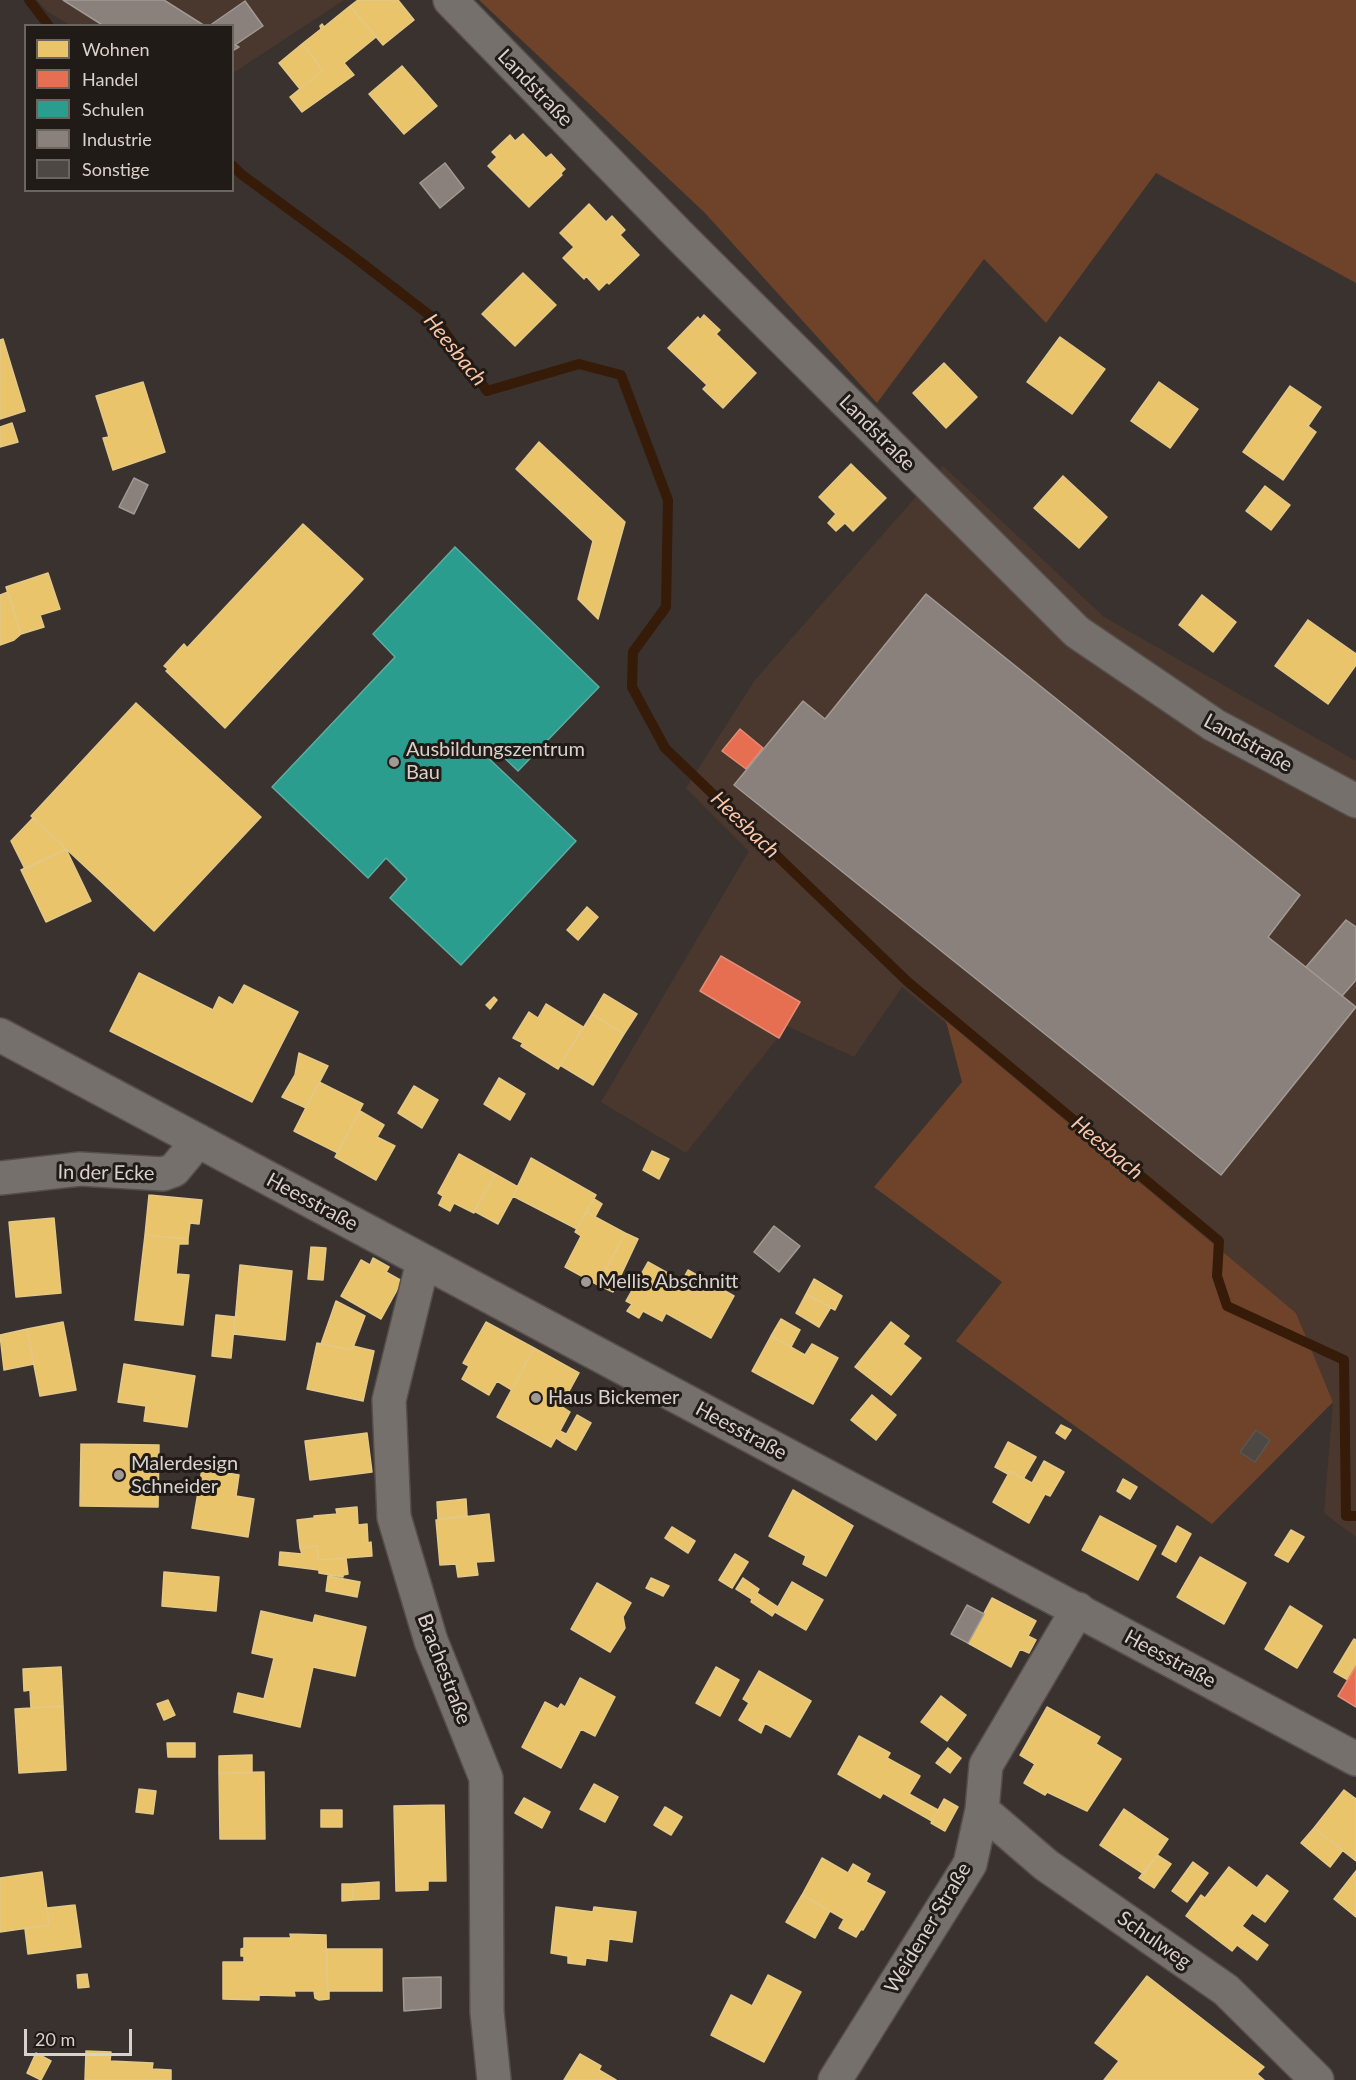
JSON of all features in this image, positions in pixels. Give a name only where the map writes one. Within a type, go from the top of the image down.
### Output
[{"type":"street","name":"Landstraße","points":[[450,0],[678,234],[1077,632],[1214,725],[1356,801]]},
{"type":"street","name":"Heesstraße","points":[[0,1035],[1356,1758]]},
{"type":"street","name":"In der Ecke","points":[[0,1178],[80,1168],[163,1174],[174,1170],[198,1141]]},
{"type":"street","name":"Brachestraße","points":[[423,1262],[389,1400],[393,1517],[431,1641],[486,1778],[487,2012],[494,2080]]},
{"type":"street","name":"Weidener Straße","points":[[835,2080],[970,1864],[982,1810],[986,1765],[1078,1609]]},
{"type":"street","name":"Schulweg","points":[[982,1810],[1046,1865],[1226,1990],[1317,2080]]},
{"type":"shaded area","points":[[37,0],[344,0],[234,72],[234,24],[68,24],[48,12]]},
{"type":"shaded area","points":[[479,0],[1356,0],[1356,283],[1156,173],[1046,323],[984,259],[877,403],[705,213]]},
{"type":"shaded area","points":[[943,466],[1104,617],[1356,761],[1356,1537],[1324,1513],[1333,1402],[1296,1313],[902,987],[854,1057],[787,1026],[686,1153],[601,1102],[749,851],[686,788],[755,680]]},
{"type":"shaded area","points":[[946,1021],[1296,1313],[1333,1402],[1212,1524],[956,1341],[1002,1282],[874,1187],[962,1082]]},
{"type":"building: Wohnen","points":[[358,0],[398,0],[414,20],[383,45],[350,6]]},
{"type":"building: Wohnen","points":[[350,6],[376,37],[344,63],[354,75],[302,112],[290,97],[323,70],[302,44],[321,29],[322,24],[324,27]]},
{"type":"building: Wohnen","points":[[302,44],[323,70],[300,89],[279,63]]},
{"type":"building: Wohnen","points":[[402,66],[437,106],[404,134],[369,94]]},
{"type":"building: Wohnen","points":[[523,134],[546,158],[551,154],[565,169],[562,175],[529,207],[488,166],[497,157],[492,152],[510,135],[515,141]]},
{"type":"building: Wohnen","points":[[589,204],[606,222],[612,216],[625,230],[620,235],[639,255],[609,284],[607,282],[599,290],[586,276],[584,279],[563,258],[574,247],[560,233]]},
{"type":"building: Wohnen","points":[[523,273],[556,305],[515,346],[482,314]]},
{"type":"building: Wohnen","points":[[704,315],[720,330],[716,334],[756,373],[723,408],[703,389],[707,385],[668,348],[698,317],[700,320]]},
{"type":"building: Wohnen","points":[[1060,337],[1105,369],[1072,414],[1027,382]]},
{"type":"building: Wohnen","points":[[3,339],[25,411],[0,419],[0,340]]},
{"type":"building: Wohnen","points":[[944,363],[977,397],[946,428],[913,393]]},
{"type":"building: Wohnen","points":[[143,382],[165,452],[113,470],[103,438],[109,437],[96,396]]},
{"type":"building: Wohnen","points":[[1159,382],[1198,409],[1170,448],[1131,421]]},
{"type":"building: Wohnen","points":[[1290,386],[1321,407],[1308,426],[1316,432],[1283,480],[1243,452]]},
{"type":"building: Wohnen","points":[[12,423],[18,442],[0,447],[0,427]]},
{"type":"building: Wohnen","points":[[539,442],[625,522],[598,619],[578,599],[593,541],[516,469]]},
{"type":"building: Wohnen","points":[[851,464],[886,498],[853,531],[845,523],[836,531],[828,523],[836,514],[819,497]]},
{"type":"building: Wohnen","points":[[1063,476],[1107,517],[1079,548],[1034,508]]},
{"type":"building: Wohnen","points":[[1265,486],[1290,505],[1271,530],[1246,511]]},
{"type":"building: Wohnen","points":[[303,524],[363,579],[225,728],[166,671],[168,669],[164,666],[184,644],[187,648]]},
{"type":"building: Wohnen","points":[[48,573],[60,609],[40,615],[44,627],[21,634],[6,587]]},
{"type":"building: Wohnen","points":[[8,592],[21,634],[14,640],[0,645],[0,595]]},
{"type":"building: Wohnen","points":[[1202,595],[1236,622],[1213,652],[1179,625]]},
{"type":"building: Wohnen","points":[[1308,620],[1356,654],[1356,665],[1328,704],[1275,666]]},
{"type":"building: Wohnen","points":[[136,703],[261,817],[154,931],[31,816]]},
{"type":"building: Wohnen","points":[[33,818],[66,849],[25,869],[11,841]]},
{"type":"building: Wohnen","points":[[66,849],[91,901],[46,922],[21,870]]},
{"type":"building: Wohnen","points":[[587,907],[598,917],[578,940],[567,930]]},
{"type":"building: Wohnen","points":[[139,973],[213,1010],[219,997],[233,1005],[244,985],[298,1012],[252,1102],[110,1031]]},
{"type":"building: Wohnen","points":[[604,994],[637,1014],[624,1034],[592,1014]]},
{"type":"building: Wohnen","points":[[494,997],[497,1000],[490,1009],[486,1005]]},
{"type":"building: Wohnen","points":[[546,1004],[583,1027],[558,1069],[521,1046],[523,1043],[513,1038],[529,1012],[538,1018]]},
{"type":"building: Wohnen","points":[[592,1014],[624,1034],[593,1085],[560,1065]]},
{"type":"building: Wohnen","points":[[299,1053],[328,1066],[306,1108],[282,1097],[295,1075]]},
{"type":"building: Wohnen","points":[[499,1078],[525,1094],[510,1120],[484,1104]]},
{"type":"building: Wohnen","points":[[319,1082],[363,1104],[338,1153],[294,1131]]},
{"type":"building: Wohnen","points":[[414,1086],[438,1100],[422,1128],[398,1113]]},
{"type":"building: Wohnen","points":[[360,1111],[384,1125],[377,1137],[395,1146],[376,1180],[335,1157]]},
{"type":"building: Wohnen","points":[[652,1151],[669,1159],[659,1179],[643,1170]]},
{"type":"building: Wohnen","points":[[459,1154],[495,1174],[474,1213],[454,1203],[450,1211],[439,1205],[443,1196],[438,1193]]},
{"type":"building: Wohnen","points":[[531,1158],[596,1195],[577,1229],[513,1196]]},
{"type":"building: Wohnen","points":[[495,1174],[518,1187],[498,1224],[474,1211]]},
{"type":"building: Wohnen","points":[[149,1195],[202,1200],[199,1224],[190,1223],[188,1239],[145,1235]]},
{"type":"building: Wohnen","points":[[594,1199],[602,1204],[595,1217],[586,1212]]},
{"type":"building: Wohnen","points":[[586,1212],[625,1233],[598,1285],[565,1267],[581,1236],[575,1232]]},
{"type":"building: Wohnen","points":[[54,1218],[61,1293],[16,1297],[9,1222]]},
{"type":"building: Wohnen","points":[[625,1233],[638,1239],[613,1292],[598,1285]]},
{"type":"building: Wohnen","points":[[145,1235],[188,1239],[188,1244],[179,1244],[176,1274],[189,1275],[183,1325],[135,1320]]},
{"type":"building: Wohnen","points":[[311,1247],[326,1248],[323,1280],[308,1279]]},
{"type":"building: Wohnen","points":[[373,1258],[389,1267],[386,1272],[402,1281],[381,1319],[341,1296],[361,1260],[370,1265]]},
{"type":"building: Wohnen","points":[[648,1262],[682,1281],[688,1270],[734,1296],[711,1338],[666,1313],[662,1321],[643,1311],[639,1318],[627,1311],[632,1304],[626,1301]]},
{"type":"building: Wohnen","points":[[240,1265],[292,1271],[285,1340],[234,1334]]},
{"type":"building: Wohnen","points":[[814,1279],[842,1296],[835,1310],[806,1294]]},
{"type":"building: Wohnen","points":[[806,1294],[831,1307],[819,1327],[796,1313]]},
{"type":"building: Wohnen","points":[[336,1301],[365,1316],[352,1350],[321,1344]]},
{"type":"building: Wohnen","points":[[216,1315],[235,1317],[231,1358],[212,1356]]},
{"type":"building: Wohnen","points":[[781,1319],[800,1330],[791,1347],[771,1336]]},
{"type":"building: Wohnen","points":[[63,1322],[76,1390],[40,1396],[27,1329]]},
{"type":"building: Wohnen","points":[[486,1322],[534,1348],[512,1390],[497,1381],[489,1395],[462,1379],[469,1366],[463,1363]]},
{"type":"building: Wohnen","points":[[891,1322],[909,1336],[903,1344],[921,1358],[891,1395],[855,1367]]},
{"type":"building: Wohnen","points":[[27,1329],[34,1364],[4,1370],[0,1335]]},
{"type":"building: Wohnen","points":[[771,1336],[805,1355],[812,1344],[838,1358],[813,1404],[752,1371]]},
{"type":"building: Wohnen","points":[[317,1343],[352,1350],[353,1346],[374,1351],[363,1401],[307,1389]]},
{"type":"building: Wohnen","name":"Haus Bickemer","points":[[534,1348],[579,1373],[561,1406],[570,1412],[560,1431],[566,1434],[562,1442],[556,1438],[551,1447],[497,1417]]},
{"type":"building: Wohnen","points":[[124,1364],[195,1376],[187,1427],[144,1421],[146,1406],[118,1402]]},
{"type":"building: Wohnen","points":[[872,1395],[896,1415],[876,1440],[851,1420]]},
{"type":"building: Wohnen","points":[[577,1415],[591,1423],[576,1450],[562,1442]]},
{"type":"building: Wohnen","points":[[1061,1425],[1071,1430],[1065,1439],[1056,1433]]},
{"type":"building: Wohnen","points":[[367,1433],[372,1472],[310,1480],[305,1441]]},
{"type":"building: Wohnen","points":[[1008,1442],[1036,1457],[1023,1479],[1010,1471],[1008,1474],[995,1467]]},
{"type":"building: Wohnen","name":"Malerdesign Schneider","points":[[81,1444],[159,1445],[158,1507],[80,1506]]},
{"type":"building: Wohnen","points":[[1044,1461],[1064,1472],[1050,1496],[1045,1494],[1029,1523],[993,1502],[1010,1471],[1032,1483]]},
{"type":"building: Wohnen","points":[[202,1469],[239,1475],[236,1496],[254,1499],[248,1537],[192,1528]]},
{"type":"building: Wohnen","points":[[1123,1479],[1137,1487],[1130,1499],[1117,1491]]},
{"type":"building: Wohnen","points":[[793,1490],[853,1526],[826,1576],[803,1564],[806,1556],[769,1536]]},
{"type":"building: Wohnen","points":[[466,1499],[467,1516],[438,1519],[437,1502]]},
{"type":"building: Wohnen","points":[[357,1507],[358,1525],[367,1524],[368,1543],[371,1542],[372,1556],[318,1560],[317,1546],[300,1548],[297,1520],[337,1514],[336,1509]]},
{"type":"building: Wohnen","points":[[489,1514],[494,1561],[476,1562],[478,1575],[458,1577],[456,1564],[440,1565],[436,1520]]},
{"type":"building: Wohnen","points":[[1100,1516],[1156,1546],[1138,1580],[1082,1550]]},
{"type":"building: Wohnen","points":[[1177,1526],[1191,1534],[1176,1562],[1162,1554]]},
{"type":"building: Wohnen","points":[[672,1527],[695,1541],[688,1553],[665,1538]]},
{"type":"building: Wohnen","points":[[1291,1530],[1304,1537],[1288,1562],[1275,1555]]},
{"type":"building: Wohnen","points":[[317,1546],[318,1560],[346,1558],[348,1574],[343,1577],[319,1573],[319,1570],[279,1565],[280,1552],[302,1554],[300,1548]]},
{"type":"building: Wohnen","points":[[735,1554],[748,1562],[732,1588],[719,1580]]},
{"type":"building: Wohnen","points":[[1200,1557],[1246,1583],[1224,1624],[1177,1597]]},
{"type":"building: Wohnen","points":[[164,1572],[219,1577],[216,1611],[162,1606]]},
{"type":"building: Wohnen","points":[[328,1576],[360,1582],[357,1597],[326,1591]]},
{"type":"building: Wohnen","points":[[651,1578],[669,1586],[663,1596],[646,1588]]},
{"type":"building: Wohnen","points":[[743,1578],[759,1589],[757,1593],[778,1607],[772,1616],[736,1589]]},
{"type":"building: Wohnen","points":[[792,1582],[823,1600],[806,1630],[775,1612]]},
{"type":"building: Wohnen","points":[[597,1583],[631,1603],[623,1617],[625,1628],[610,1652],[571,1629]]},
{"type":"building: Wohnen","points":[[992,1598],[1036,1621],[1028,1636],[1036,1640],[1029,1653],[1020,1649],[1011,1667],[968,1643]]},
{"type":"building: Wohnen","points":[[1290,1606],[1322,1626],[1297,1668],[1265,1649]]},
{"type":"building: Wohnen","points":[[261,1611],[313,1623],[315,1615],[366,1627],[355,1676],[313,1667],[300,1727],[234,1712],[238,1693],[264,1699],[274,1658],[252,1653]]},
{"type":"building: Wohnen","points":[[1354,1639],[1356,1640],[1356,1666],[1348,1680],[1334,1672]]},
{"type":"building: Wohnen","points":[[61,1667],[63,1706],[31,1708],[30,1690],[24,1691],[23,1669]]},
{"type":"building: Wohnen","points":[[716,1667],[739,1680],[720,1716],[696,1703]]},
{"type":"building: Wohnen","points":[[759,1671],[811,1701],[790,1737],[765,1723],[761,1733],[739,1720],[749,1703],[743,1699]]},
{"type":"building: Wohnen","points":[[580,1678],[615,1697],[595,1736],[581,1729],[561,1768],[522,1747],[545,1702],[558,1709],[561,1704],[565,1707]]},
{"type":"building: Wohnen","points":[[941,1696],[966,1715],[947,1741],[921,1722]]},
{"type":"building: Wohnen","points":[[168,1700],[175,1715],[164,1720],[157,1704]]},
{"type":"building: Wohnen","points":[[63,1706],[66,1770],[19,1773],[15,1709]]},
{"type":"building: Wohnen","points":[[1047,1707],[1100,1737],[1096,1744],[1121,1759],[1087,1811],[1047,1792],[1045,1795],[1024,1783],[1035,1764],[1020,1755]]},
{"type":"building: Wohnen","points":[[859,1736],[890,1753],[887,1758],[920,1776],[909,1794],[938,1810],[932,1821],[883,1793],[880,1798],[838,1774]]},
{"type":"building: Wohnen","points":[[167,1743],[195,1743],[195,1757],[168,1757]]},
{"type":"building: Wohnen","points":[[948,1748],[961,1758],[950,1773],[936,1763]]},
{"type":"building: Wohnen","points":[[252,1755],[252,1773],[219,1773],[219,1756]]},
{"type":"building: Wohnen","points":[[264,1772],[265,1839],[220,1839],[219,1773]]},
{"type":"building: Wohnen","points":[[594,1784],[618,1797],[605,1822],[580,1809]]},
{"type":"building: Wohnen","points":[[139,1789],[156,1791],[153,1814],[136,1812]]},
{"type":"building: Wohnen","points":[[1344,1790],[1356,1799],[1356,1861],[1314,1828]]},
{"type":"building: Wohnen","points":[[524,1798],[550,1812],[542,1828],[515,1813]]},
{"type":"building: Wohnen","points":[[944,1799],[958,1807],[945,1831],[931,1823]]},
{"type":"building: Wohnen","points":[[444,1805],[446,1881],[428,1881],[428,1890],[396,1891],[394,1806]]},
{"type":"building: Wohnen","points":[[665,1807],[682,1817],[671,1835],[654,1825]]},
{"type":"building: Wohnen","points":[[1124,1809],[1168,1839],[1144,1874],[1100,1845]]},
{"type":"building: Wohnen","points":[[321,1810],[342,1810],[342,1827],[321,1827]]},
{"type":"building: Wohnen","points":[[1314,1828],[1343,1850],[1330,1867],[1301,1843]]},
{"type":"building: Wohnen","points":[[1157,1855],[1171,1864],[1154,1888],[1139,1878]]},
{"type":"building: Wohnen","points":[[822,1858],[848,1873],[853,1864],[870,1874],[866,1882],[885,1892],[863,1930],[861,1929],[856,1937],[839,1928],[844,1919],[802,1895]]},
{"type":"building: Wohnen","points":[[1193,1862],[1208,1873],[1187,1902],[1172,1891]]},
{"type":"building: Wohnen","points":[[1229,1867],[1257,1888],[1267,1875],[1288,1891],[1265,1922],[1252,1913],[1242,1926],[1268,1945],[1257,1960],[1237,1945],[1232,1951],[1186,1916],[1201,1895],[1205,1898]]},
{"type":"building: Wohnen","points":[[1356,1871],[1356,1917],[1334,1899]]},
{"type":"building: Wohnen","points":[[42,1872],[49,1925],[0,1932],[0,1878]]},
{"type":"building: Wohnen","points":[[379,1882],[379,1899],[353,1900],[352,1884]]},
{"type":"building: Wohnen","points":[[342,1884],[352,1884],[353,1900],[342,1901]]},
{"type":"building: Wohnen","points":[[802,1895],[830,1911],[815,1938],[786,1922]]},
{"type":"building: Wohnen","points":[[75,1905],[81,1947],[28,1954],[25,1929],[49,1925],[47,1908]]},
{"type":"building: Wohnen","points":[[556,1907],[593,1912],[594,1907],[636,1912],[632,1942],[609,1939],[607,1961],[586,1958],[585,1965],[568,1963],[568,1956],[551,1953]]},
{"type":"building: Wohnen","points":[[290,1934],[326,1935],[329,1999],[315,1998],[314,1991],[294,1991],[295,1996],[259,1995],[259,2000],[223,1999],[223,1962],[244,1962],[241,1949],[244,1948],[244,1938],[291,1938]]},
{"type":"building: Wohnen","points":[[327,1949],[382,1949],[382,1991],[327,1991]]},
{"type":"building: Wohnen","points":[[87,1974],[89,1987],[78,1988],[77,1975]]},
{"type":"building: Wohnen","points":[[768,1975],[801,1992],[764,2062],[711,2035],[731,1995],[752,2006]]},
{"type":"building: Wohnen","points":[[1147,1976],[1264,2067],[1257,2074],[1264,2080],[1104,2080],[1119,2061],[1095,2043]]},
{"type":"building: Wohnen","points":[[86,2051],[111,2052],[110,2061],[153,2063],[152,2069],[171,2070],[171,2080],[85,2080]]},
{"type":"building: Wohnen","points":[[36,2053],[51,2061],[41,2080],[27,2073]]},
{"type":"building: Wohnen","points":[[580,2054],[601,2066],[599,2070],[616,2080],[564,2080]]},
{"type":"building: Handel","points":[[740,729],[763,748],[746,769],[722,751]]},
{"type":"building: Handel","points":[[721,956],[800,1002],[779,1038],[700,991]]},
{"type":"building: Handel","points":[[1356,1666],[1356,1707],[1338,1696]]},
{"type":"building: Schulen","name":"Ausbildungszentrum Bau","points":[[455,547],[599,687],[518,771],[491,745],[483,753],[576,841],[461,965],[390,898],[407,879],[386,858],[368,878],[272,787],[395,657],[373,634]]},
{"type":"building: Industrie","points":[[63,0],[164,0],[202,24],[101,24]]},
{"type":"building: Industrie","points":[[245,1],[263,26],[235,45],[239,47],[234,50],[234,24],[212,24]]},
{"type":"building: Industrie","points":[[445,163],[464,188],[440,208],[420,183]]},
{"type":"building: Industrie","points":[[134,478],[148,485],[134,514],[119,507]]},
{"type":"building: Industrie","points":[[926,594],[1300,895],[1268,937],[1356,1007],[1221,1175],[734,785],[803,701],[825,719]]},
{"type":"building: Industrie","points":[[1346,920],[1356,927],[1356,980],[1342,996],[1306,967]]},
{"type":"building: Industrie","points":[[774,1226],[800,1246],[779,1272],[754,1252]]},
{"type":"building: Industrie","points":[[967,1605],[984,1614],[968,1643],[951,1634]]},
{"type":"building: Industrie","points":[[441,1977],[441,2008],[404,2011],[403,1978]]},
{"type":"building: Sonstige","points":[[1256,1430],[1270,1440],[1255,1462],[1240,1452]]},
{"type":"waterway","name":"Heesbach","points":[[29,0],[47,24]]},
{"type":"waterway","name":"Heesbach","points":[[234,167],[437,321],[487,391],[579,364],[621,375],[668,500],[666,607],[633,652],[632,687],[665,748],[908,982],[1219,1241],[1217,1276],[1227,1306],[1344,1360],[1346,1516],[1356,1516]]},
{"type":"place","name":"Ausbildungszentrum Bau","points":[[394,762]]},
{"type":"place","name":"Mellis Abschnitt","points":[[586,1282]]},
{"type":"place","name":"Haus Bickemer","points":[[536,1398]]},
{"type":"place","name":"Malerdesign Schneider","points":[[119,1475]]}]
